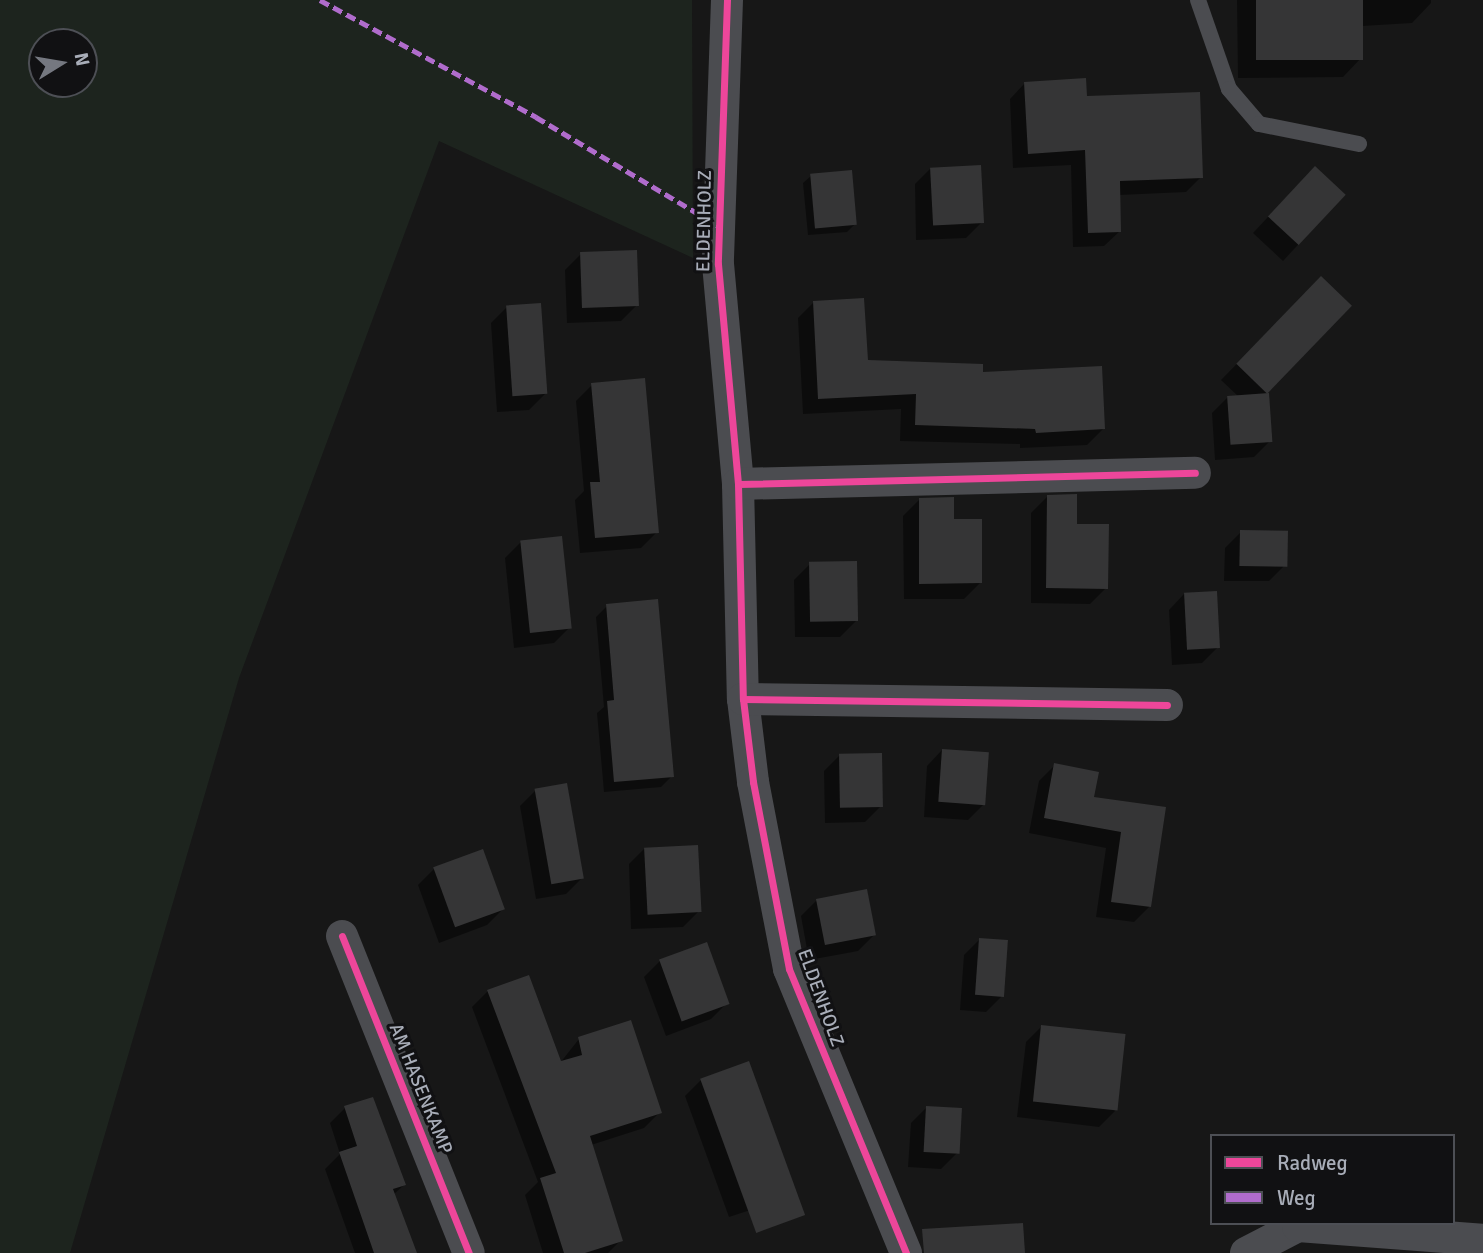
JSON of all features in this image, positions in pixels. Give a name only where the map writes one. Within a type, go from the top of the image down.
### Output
[{"type":"street","name":"ELDENHOLZ","points":[[727,0],[718,264],[738,484],[743,699],[753,782],[789,969],[906,1253]]},
{"type":"street","points":[[738,484],[1195,473]]},
{"type":"street","points":[[743,699],[1167,705]]},
{"type":"street","name":"AM HASENKAMP","points":[[342,936],[468,1253]]},
{"type":"street","points":[[1245,1253],[1298,1226],[1483,1240]]},
{"type":"lane","points":[[1198,0],[1229,89],[1259,124],[1359,144]]},
{"type":"shaded area","points":[[0,0],[692,0],[693,258],[439,141],[239,678],[70,1253],[0,1253]]},
{"type":"building","points":[[1256,0],[1363,0],[1363,60],[1256,60]]},
{"type":"building","points":[[1086,78],[1087,96],[1200,92],[1203,178],[1120,181],[1121,232],[1088,233],[1085,150],[1028,154],[1024,82]]},
{"type":"building","points":[[981,165],[984,223],[933,226],[930,168]]},
{"type":"building","points":[[1315,166],[1346,195],[1299,245],[1268,216]]},
{"type":"building","points":[[852,170],[857,225],[815,228],[810,174]]},
{"type":"building","points":[[637,250],[639,306],[582,308],[580,252]]},
{"type":"building","points":[[1321,276],[1352,306],[1267,394],[1236,364]]},
{"type":"building","points":[[864,298],[868,360],[983,364],[983,372],[1102,366],[1105,429],[1036,433],[1035,429],[915,425],[916,394],[818,399],[813,301]]},
{"type":"building","points":[[541,303],[547,394],[512,396],[506,305]]},
{"type":"building","points":[[645,378],[659,533],[595,538],[590,482],[600,482],[591,383]]},
{"type":"building","points":[[1269,393],[1272,442],[1231,445],[1227,396]]},
{"type":"building","points":[[1077,494],[1077,524],[1109,524],[1108,589],[1046,588],[1047,495]]},
{"type":"building","points":[[954,497],[954,519],[982,519],[982,583],[919,584],[919,498]]},
{"type":"building","points":[[1240,530],[1288,531],[1287,567],[1239,566]]},
{"type":"building","points":[[562,536],[572,628],[530,633],[520,540]]},
{"type":"building","points":[[857,561],[858,621],[810,622],[809,562]]},
{"type":"building","points":[[1217,591],[1220,648],[1187,650],[1184,593]]},
{"type":"building","points":[[658,599],[674,777],[614,782],[607,701],[614,700],[606,604]]},
{"type":"building","points":[[942,749],[989,752],[985,805],[938,802]]},
{"type":"building","points":[[882,753],[883,807],[840,808],[839,754]]},
{"type":"building","points":[[1054,763],[1099,772],[1094,797],[1166,807],[1151,907],[1111,902],[1121,832],[1044,818]]},
{"type":"building","points":[[567,783],[584,879],[551,884],[535,789]]},
{"type":"building","points":[[698,845],[702,912],[648,915],[644,848]]},
{"type":"building","points":[[483,849],[505,909],[455,927],[433,867]]},
{"type":"building","points":[[867,889],[876,935],[825,945],[816,899]]},
{"type":"building","points":[[979,938],[1008,940],[1004,997],[975,995]]},
{"type":"building","points":[[707,942],[730,1004],[682,1021],[659,959]]},
{"type":"building","points":[[529,975],[561,1061],[582,1055],[578,1037],[631,1020],[662,1113],[590,1136],[623,1241],[585,1253],[564,1253],[540,1178],[556,1173],[487,990]]},
{"type":"building","points":[[1041,1025],[1126,1034],[1117,1110],[1033,1102]]},
{"type":"building","points":[[749,1061],[805,1215],[756,1233],[700,1079]]},
{"type":"building","points":[[373,1097],[406,1185],[393,1189],[417,1253],[374,1253],[339,1152],[357,1146],[344,1106]]},
{"type":"building","points":[[926,1106],[962,1108],[960,1154],[924,1152]]},
{"type":"building","points":[[1023,1223],[1025,1253],[924,1253],[922,1229]]},
{"type":"marked path","points":[[320,0],[536,117],[719,226]]},
{"type":"cycle path","points":[[727,0],[718,264],[738,484],[743,699],[753,782],[789,969],[906,1253]]},
{"type":"cycle path","points":[[738,484],[1195,473]]},
{"type":"cycle path","points":[[743,699],[1167,705]]},
{"type":"cycle path","points":[[342,936],[469,1253]]}]
